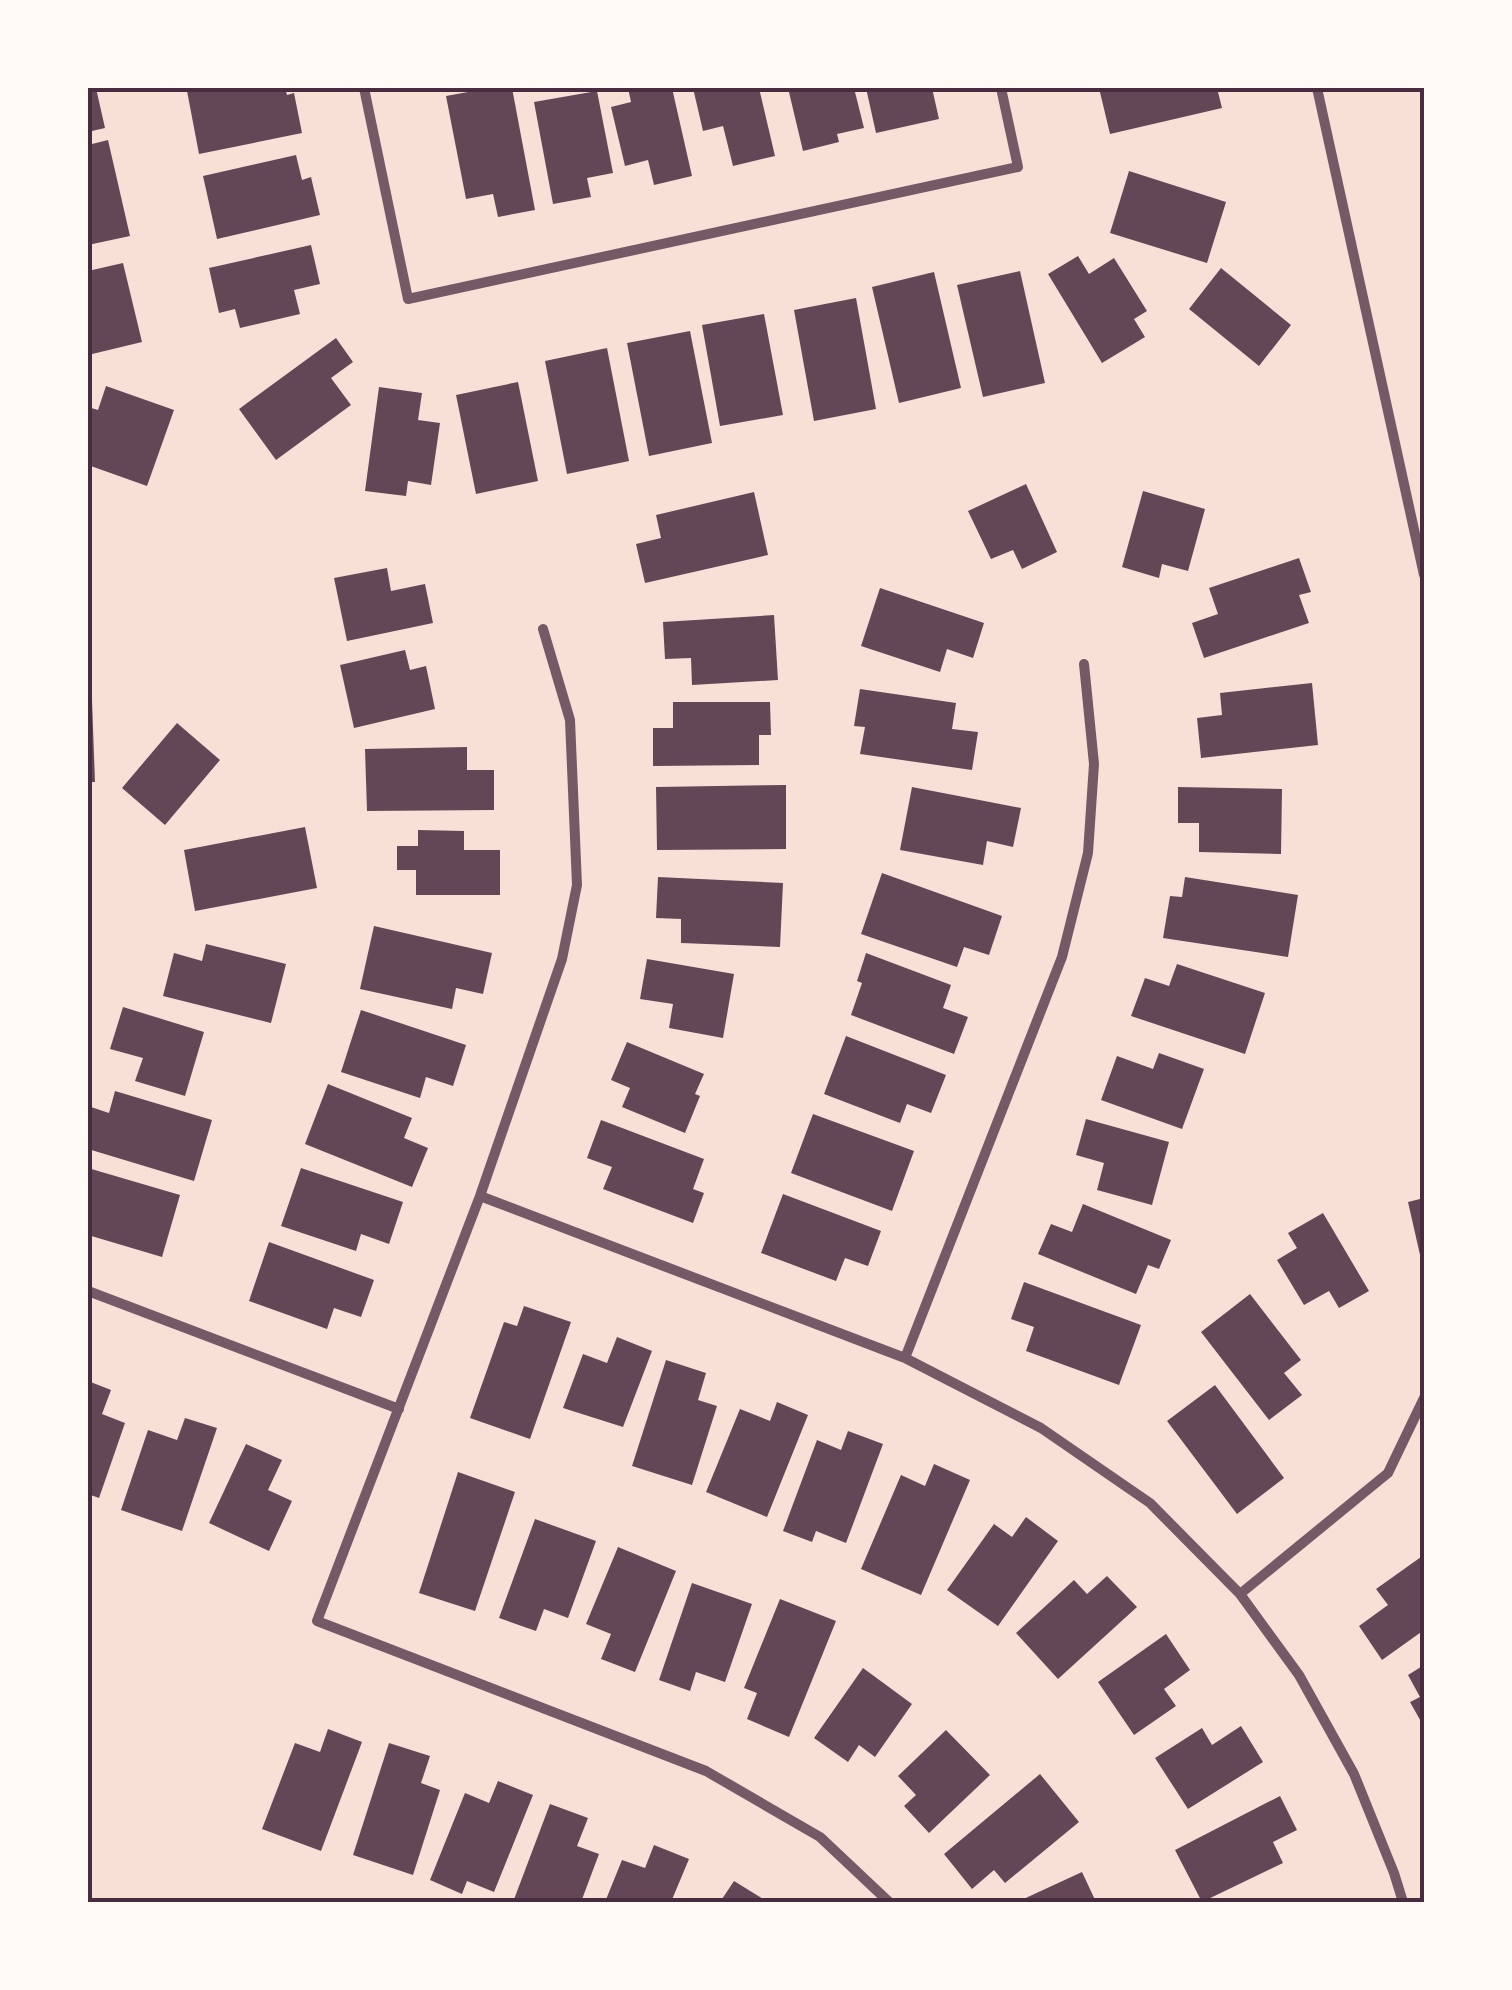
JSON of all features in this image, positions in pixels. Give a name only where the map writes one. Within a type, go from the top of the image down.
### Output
[{"type":"street","points":[[364,88],[408,299],[1018,167],[1001,88]]},
{"type":"street","points":[[1317,88],[1424,575]]},
{"type":"street","points":[[543,630],[570,720],[577,885],[562,959],[480,1196],[318,1622],[706,1770],[820,1837],[889,1902]]},
{"type":"street","points":[[905,1358],[1062,957],[1088,853],[1094,764],[1084,664]]},
{"type":"street","points":[[480,1196],[905,1358],[1041,1428],[1135,1492],[1240,1594],[1299,1675],[1354,1774],[1403,1902]]},
{"type":"street","points":[[88,1291],[399,1409]]},
{"type":"street","points":[[1240,1594],[1388,1473],[1424,1398]]},
{"type":"building","points":[[88,88],[96,88],[105,128],[88,132]]},
{"type":"building","points":[[285,88],[287,95],[294,93],[302,133],[199,154],[187,91]]},
{"type":"building","points":[[512,88],[535,210],[498,217],[493,194],[466,199],[446,96]]},
{"type":"building","points":[[628,88],[672,88],[692,176],[654,185],[648,160],[625,166],[611,107],[631,102]]},
{"type":"building","points":[[693,88],[759,88],[775,156],[733,166],[723,126],[703,131]]},
{"type":"building","points":[[788,88],[854,88],[864,128],[837,134],[839,142],[803,151]]},
{"type":"building","points":[[866,88],[932,88],[939,119],[876,133]]},
{"type":"building","points":[[1099,88],[1217,88],[1222,108],[1110,134]]},
{"type":"building","points":[[597,91],[613,173],[587,178],[591,197],[553,204],[534,102]]},
{"type":"building","points":[[108,140],[130,236],[88,245],[88,145]]},
{"type":"building","points":[[296,155],[302,180],[311,177],[320,215],[217,239],[203,176]]},
{"type":"building","points":[[1129,171],[1226,202],[1207,263],[1110,233]]},
{"type":"building","points":[[311,245],[320,284],[294,290],[300,314],[240,328],[235,309],[219,313],[209,268]]},
{"type":"building","points":[[1078,256],[1089,274],[1114,258],[1147,311],[1134,319],[1145,337],[1102,363],[1048,274]]},
{"type":"building","points":[[123,263],[142,342],[88,355],[88,271]]},
{"type":"building","points":[[1221,268],[1291,325],[1259,366],[1189,309]]},
{"type":"building","points":[[1020,271],[1045,383],[983,397],[957,285]]},
{"type":"building","points":[[934,272],[961,388],[899,403],[872,287]]},
{"type":"building","points":[[856,298],[876,409],[814,421],[794,310]]},
{"type":"building","points":[[764,314],[783,415],[720,426],[702,325]]},
{"type":"building","points":[[690,331],[712,443],[649,456],[627,343]]},
{"type":"building","points":[[336,338],[353,362],[331,378],[351,405],[276,460],[239,409]]},
{"type":"building","points":[[607,348],[629,461],[567,474],[545,361]]},
{"type":"building","points":[[518,382],[538,481],[476,494],[456,395]]},
{"type":"building","points":[[106,386],[174,410],[147,486],[88,465],[88,407],[98,410]]},
{"type":"building","points":[[379,387],[422,393],[418,420],[440,423],[431,485],[408,481],[406,496],[365,491]]},
{"type":"building","points":[[1026,484],[1057,552],[1022,569],[1013,550],[991,559],[968,511]]},
{"type":"building","points":[[1143,491],[1205,509],[1188,571],[1162,564],[1159,578],[1122,567]]},
{"type":"building","points":[[754,492],[768,555],[645,583],[636,544],[661,538],[656,515]]},
{"type":"building","points":[[1299,558],[1311,592],[1299,595],[1309,623],[1204,658],[1192,623],[1218,614],[1209,588]]},
{"type":"building","points":[[387,568],[391,591],[425,584],[433,623],[347,641],[334,578]]},
{"type":"building","points":[[880,588],[984,623],[973,658],[947,649],[940,672],[861,646]]},
{"type":"building","points":[[774,615],[778,680],[692,685],[691,658],[665,659],[663,622]]},
{"type":"building","points":[[405,650],[410,670],[426,666],[435,709],[354,728],[340,665]]},
{"type":"building","points":[[91,673],[95,782],[88,782]]},
{"type":"building","points":[[1312,683],[1318,745],[1201,758],[1197,718],[1222,715],[1220,693]]},
{"type":"building","points":[[860,689],[956,703],[952,729],[978,732],[972,770],[860,754],[865,727],[854,726]]},
{"type":"building","points":[[673,702],[770,702],[771,735],[759,735],[759,765],[653,766],[653,728],[673,728]]},
{"type":"building","points":[[177,723],[220,760],[165,825],[122,788]]},
{"type":"building","points":[[467,747],[467,770],[494,770],[494,810],[367,811],[365,749]]},
{"type":"building","points":[[786,785],[786,849],[657,850],[656,787]]},
{"type":"building","points":[[912,787],[1021,808],[1013,847],[987,841],[983,865],[900,850]]},
{"type":"building","points":[[1178,787],[1282,789],[1281,854],[1199,852],[1199,823],[1178,823]]},
{"type":"building","points":[[305,827],[317,888],[195,911],[184,850]]},
{"type":"building","points":[[418,830],[464,831],[464,850],[500,850],[500,895],[416,895],[416,870],[397,870],[397,846],[418,846]]},
{"type":"building","points":[[882,873],[1002,916],[989,955],[964,947],[957,967],[861,934]]},
{"type":"building","points":[[658,877],[783,883],[780,947],[681,943],[681,919],[656,918]]},
{"type":"building","points":[[1185,877],[1298,895],[1288,957],[1163,938],[1170,896],[1182,897]]},
{"type":"building","points":[[374,926],[492,953],[483,994],[456,988],[452,1009],[360,989]]},
{"type":"building","points":[[206,944],[286,964],[271,1023],[163,996],[174,953],[202,961]]},
{"type":"building","points":[[866,953],[951,985],[943,1008],[968,1017],[954,1054],[851,1015],[862,983],[857,981]]},
{"type":"building","points":[[647,959],[734,974],[723,1038],[669,1028],[673,1004],[640,999]]},
{"type":"building","points":[[1177,964],[1265,993],[1245,1054],[1131,1016],[1145,978],[1169,986]]},
{"type":"building","points":[[123,1007],[204,1032],[185,1096],[135,1081],[143,1058],[110,1049]]},
{"type":"building","points":[[361,1010],[466,1045],[453,1086],[426,1077],[420,1098],[341,1072]]},
{"type":"building","points":[[846,1036],[946,1075],[931,1113],[907,1104],[900,1123],[824,1094]]},
{"type":"building","points":[[627,1042],[704,1074],[685,1133],[622,1107],[630,1088],[611,1080]]},
{"type":"building","points":[[1159,1053],[1204,1069],[1182,1129],[1101,1100],[1117,1056],[1153,1069]]},
{"type":"building","points":[[328,1084],[412,1118],[404,1138],[428,1148],[412,1187],[305,1144]]},
{"type":"building","points":[[115,1091],[212,1120],[194,1181],[88,1149],[88,1106],[109,1113]]},
{"type":"building","points":[[813,1114],[914,1151],[892,1211],[791,1173]]},
{"type":"building","points":[[1086,1119],[1169,1142],[1152,1205],[1097,1190],[1104,1163],[1076,1155]]},
{"type":"building","points":[[601,1120],[704,1159],[693,1189],[704,1193],[693,1223],[603,1189],[612,1167],[587,1158]]},
{"type":"building","points":[[88,1168],[180,1195],[162,1257],[88,1235]]},
{"type":"building","points":[[301,1168],[403,1202],[389,1244],[361,1234],[356,1251],[281,1226]]},
{"type":"building","points":[[783,1194],[881,1231],[868,1266],[845,1258],[836,1281],[761,1253]]},
{"type":"building","points":[[1424,1198],[1424,1268],[1423,1268],[1408,1202]]},
{"type":"building","points":[[1083,1204],[1171,1240],[1159,1269],[1148,1265],[1136,1294],[1038,1254],[1051,1224],[1072,1232]]},
{"type":"building","points":[[1323,1213],[1369,1291],[1339,1308],[1329,1291],[1304,1305],[1277,1260],[1297,1248],[1288,1233]]},
{"type":"building","points":[[269,1242],[374,1280],[361,1317],[334,1308],[327,1329],[249,1301]]},
{"type":"building","points":[[1024,1282],[1141,1325],[1119,1385],[1026,1351],[1034,1327],[1011,1319]]},
{"type":"building","points":[[1250,1294],[1301,1360],[1284,1373],[1302,1395],[1269,1420],[1201,1332]]},
{"type":"building","points":[[524,1306],[571,1322],[530,1439],[470,1418],[504,1322],[517,1326]]},
{"type":"building","points":[[617,1337],[652,1351],[623,1427],[563,1408],[583,1354],[607,1363]]},
{"type":"building","points":[[666,1360],[706,1373],[698,1400],[717,1406],[692,1485],[632,1466]]},
{"type":"building","points":[[88,1381],[111,1390],[102,1414],[125,1423],[99,1498],[88,1494]]},
{"type":"building","points":[[1215,1385],[1284,1478],[1237,1514],[1167,1421]]},
{"type":"building","points":[[777,1402],[808,1415],[767,1517],[706,1492],[740,1409],[770,1421]]},
{"type":"building","points":[[185,1418],[217,1428],[182,1531],[121,1510],[148,1430],[177,1440]]},
{"type":"building","points":[[848,1431],[883,1444],[846,1543],[816,1531],[812,1542],[783,1531],[817,1440],[841,1450]]},
{"type":"building","points":[[246,1444],[282,1460],[268,1490],[292,1501],[269,1551],[209,1523]]},
{"type":"building","points":[[934,1464],[970,1480],[921,1595],[861,1569],[901,1475],[925,1486]]},
{"type":"building","points":[[458,1472],[515,1492],[475,1611],[419,1593]]},
{"type":"building","points":[[1026,1517],[1058,1541],[998,1626],[947,1590],[994,1524],[1012,1537]]},
{"type":"building","points":[[535,1519],[596,1541],[568,1618],[544,1609],[536,1631],[499,1618]]},
{"type":"building","points":[[618,1547],[676,1571],[635,1672],[601,1659],[611,1634],[586,1624]]},
{"type":"building","points":[[1421,1557],[1424,1630],[1382,1660],[1359,1626],[1388,1605],[1376,1589]]},
{"type":"building","points":[[1107,1576],[1137,1607],[1058,1679],[1016,1633],[1074,1580],[1087,1594]]},
{"type":"building","points":[[692,1583],[752,1604],[725,1682],[696,1672],[690,1691],[659,1680]]},
{"type":"building","points":[[780,1599],[836,1621],[789,1737],[747,1719],[757,1693],[744,1688]]},
{"type":"building","points":[[1166,1634],[1190,1670],[1164,1689],[1176,1706],[1134,1735],[1098,1682]]},
{"type":"building","points":[[1424,1665],[1424,1727],[1410,1702],[1420,1697],[1408,1675]]},
{"type":"building","points":[[863,1668],[912,1704],[875,1757],[859,1745],[848,1762],[814,1738]]},
{"type":"building","points":[[1241,1726],[1263,1762],[1188,1809],[1155,1758],[1202,1728],[1212,1745]]},
{"type":"building","points":[[328,1729],[362,1742],[321,1851],[262,1829],[295,1743],[320,1752]]},
{"type":"building","points":[[946,1730],[990,1775],[929,1833],[904,1806],[916,1795],[898,1776]]},
{"type":"building","points":[[389,1743],[430,1756],[421,1783],[440,1790],[413,1875],[353,1855]]},
{"type":"building","points":[[1040,1774],[1079,1822],[1005,1883],[994,1870],[972,1889],[944,1854]]},
{"type":"building","points":[[498,1781],[533,1795],[494,1892],[467,1881],[462,1894],[430,1880],[465,1793],[489,1803]]},
{"type":"building","points":[[1280,1796],[1297,1830],[1273,1842],[1283,1863],[1202,1902],[1175,1850]]},
{"type":"building","points":[[550,1804],[588,1818],[577,1846],[599,1854],[581,1902],[513,1902]]},
{"type":"building","points":[[654,1845],[689,1859],[671,1902],[605,1902],[622,1860],[645,1868]]},
{"type":"building","points":[[1082,1872],[1096,1902],[1017,1902]]},
{"type":"building","points":[[734,1881],[768,1902],[720,1902]]}]
